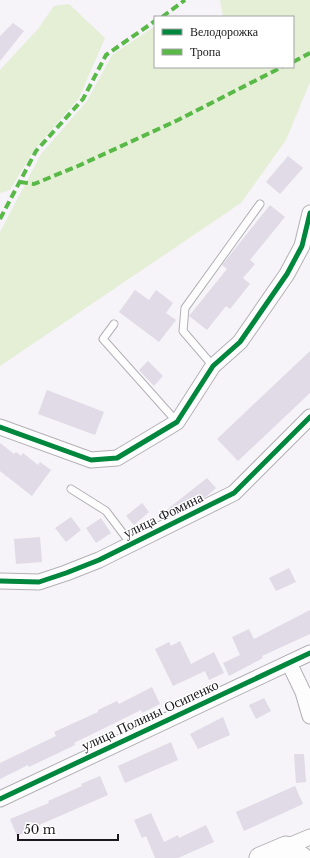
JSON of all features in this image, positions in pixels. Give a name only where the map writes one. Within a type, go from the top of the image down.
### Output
[{"type":"street","points":[[0,427],[91,460],[117,458],[177,422],[213,366],[240,342],[287,274],[302,246],[310,213]]},
{"type":"street","name":"улица Фомина","points":[[0,581],[39,582],[99,560],[172,526],[234,493],[310,417]]},
{"type":"street","name":"улица Полины Осипенко","points":[[0,799],[310,653]]},
{"type":"street","points":[[289,663],[303,692],[310,716]]},
{"type":"street","points":[[260,858],[294,852],[310,837]]},
{"type":"lane","points":[[213,366],[183,331],[184,308],[260,204]]},
{"type":"lane","points":[[114,324],[103,339],[177,422]]},
{"type":"lane","points":[[71,489],[106,511],[131,544]]},
{"type":"green space","points":[[220,0],[310,0],[310,82],[286,140],[241,203],[0,366],[0,232],[41,154],[87,101],[112,55],[154,27],[154,68],[294,68],[294,16],[223,16]]},
{"type":"green space","points":[[69,4],[105,38],[79,98],[34,150],[10,190],[0,193],[0,70],[38,29],[54,6]]},
{"type":"building","points":[[13,23],[24,31],[0,61],[0,36]]},
{"type":"building","points":[[288,156],[303,168],[280,194],[266,182]]},
{"type":"building","points":[[270,205],[285,217],[250,260],[255,264],[243,278],[250,284],[230,309],[226,306],[207,330],[189,316],[227,269],[222,265]]},
{"type":"building","points":[[135,290],[149,300],[156,290],[173,303],[166,313],[176,320],[159,342],[119,312]]},
{"type":"building","points":[[310,351],[310,393],[238,461],[217,439]]},
{"type":"building","points":[[148,361],[163,376],[154,386],[139,370]]},
{"type":"building","points":[[47,390],[104,412],[95,435],[38,414]]},
{"type":"building","points":[[0,443],[14,454],[16,452],[21,456],[23,453],[38,465],[40,462],[51,470],[32,496],[0,471]]},
{"type":"building","points":[[207,478],[216,488],[207,496],[167,516],[164,512]]},
{"type":"building","points":[[142,503],[149,512],[134,525],[126,516]]},
{"type":"building","points":[[71,517],[81,530],[66,542],[55,528]]},
{"type":"building","points":[[101,518],[111,533],[96,543],[86,528]]},
{"type":"building","points":[[40,537],[42,562],[16,564],[14,539]]},
{"type":"building","points":[[289,568],[296,582],[276,591],[269,578]]},
{"type":"building","points":[[310,610],[310,634],[262,656],[263,658],[229,676],[223,663],[240,655],[232,637],[249,629],[254,639]]},
{"type":"building","points":[[180,641],[191,664],[214,652],[224,673],[209,680],[205,671],[173,686],[155,649],[169,642],[171,646]]},
{"type":"building","points":[[152,687],[160,704],[142,713],[141,710],[74,743],[75,745],[0,779],[0,763],[56,736],[54,732],[98,712],[98,710],[117,701],[119,704]]},
{"type":"building","points":[[264,698],[271,711],[256,719],[249,705]]},
{"type":"building","points":[[223,717],[230,735],[198,749],[190,734]]},
{"type":"building","points":[[171,742],[178,760],[125,783],[118,766]]},
{"type":"building","points":[[294,754],[304,754],[306,782],[296,783]]},
{"type":"building","points":[[100,776],[108,795],[17,836],[10,819],[49,803],[48,801],[82,786],[81,784]]},
{"type":"building","points":[[295,786],[303,804],[244,831],[236,812]]},
{"type":"building","points":[[151,813],[164,842],[178,835],[179,838],[206,825],[214,842],[178,858],[155,858],[146,836],[142,838],[134,820]]},
{"type":"marked path","points":[[163,16],[185,0]]},
{"type":"marked path","points":[[0,219],[36,151],[83,99],[106,55],[154,22]]},
{"type":"marked path","points":[[294,61],[310,53]]},
{"type":"marked path","points":[[20,182],[34,184],[78,166],[178,120],[280,68]]},
{"type":"cycle path","points":[[0,427],[91,460],[117,458],[177,422],[213,366],[240,342],[287,274],[302,246],[310,213]]},
{"type":"cycle path","points":[[0,581],[39,582],[66,573],[99,560],[234,493],[310,417]]},
{"type":"cycle path","points":[[0,799],[310,653]]}]
